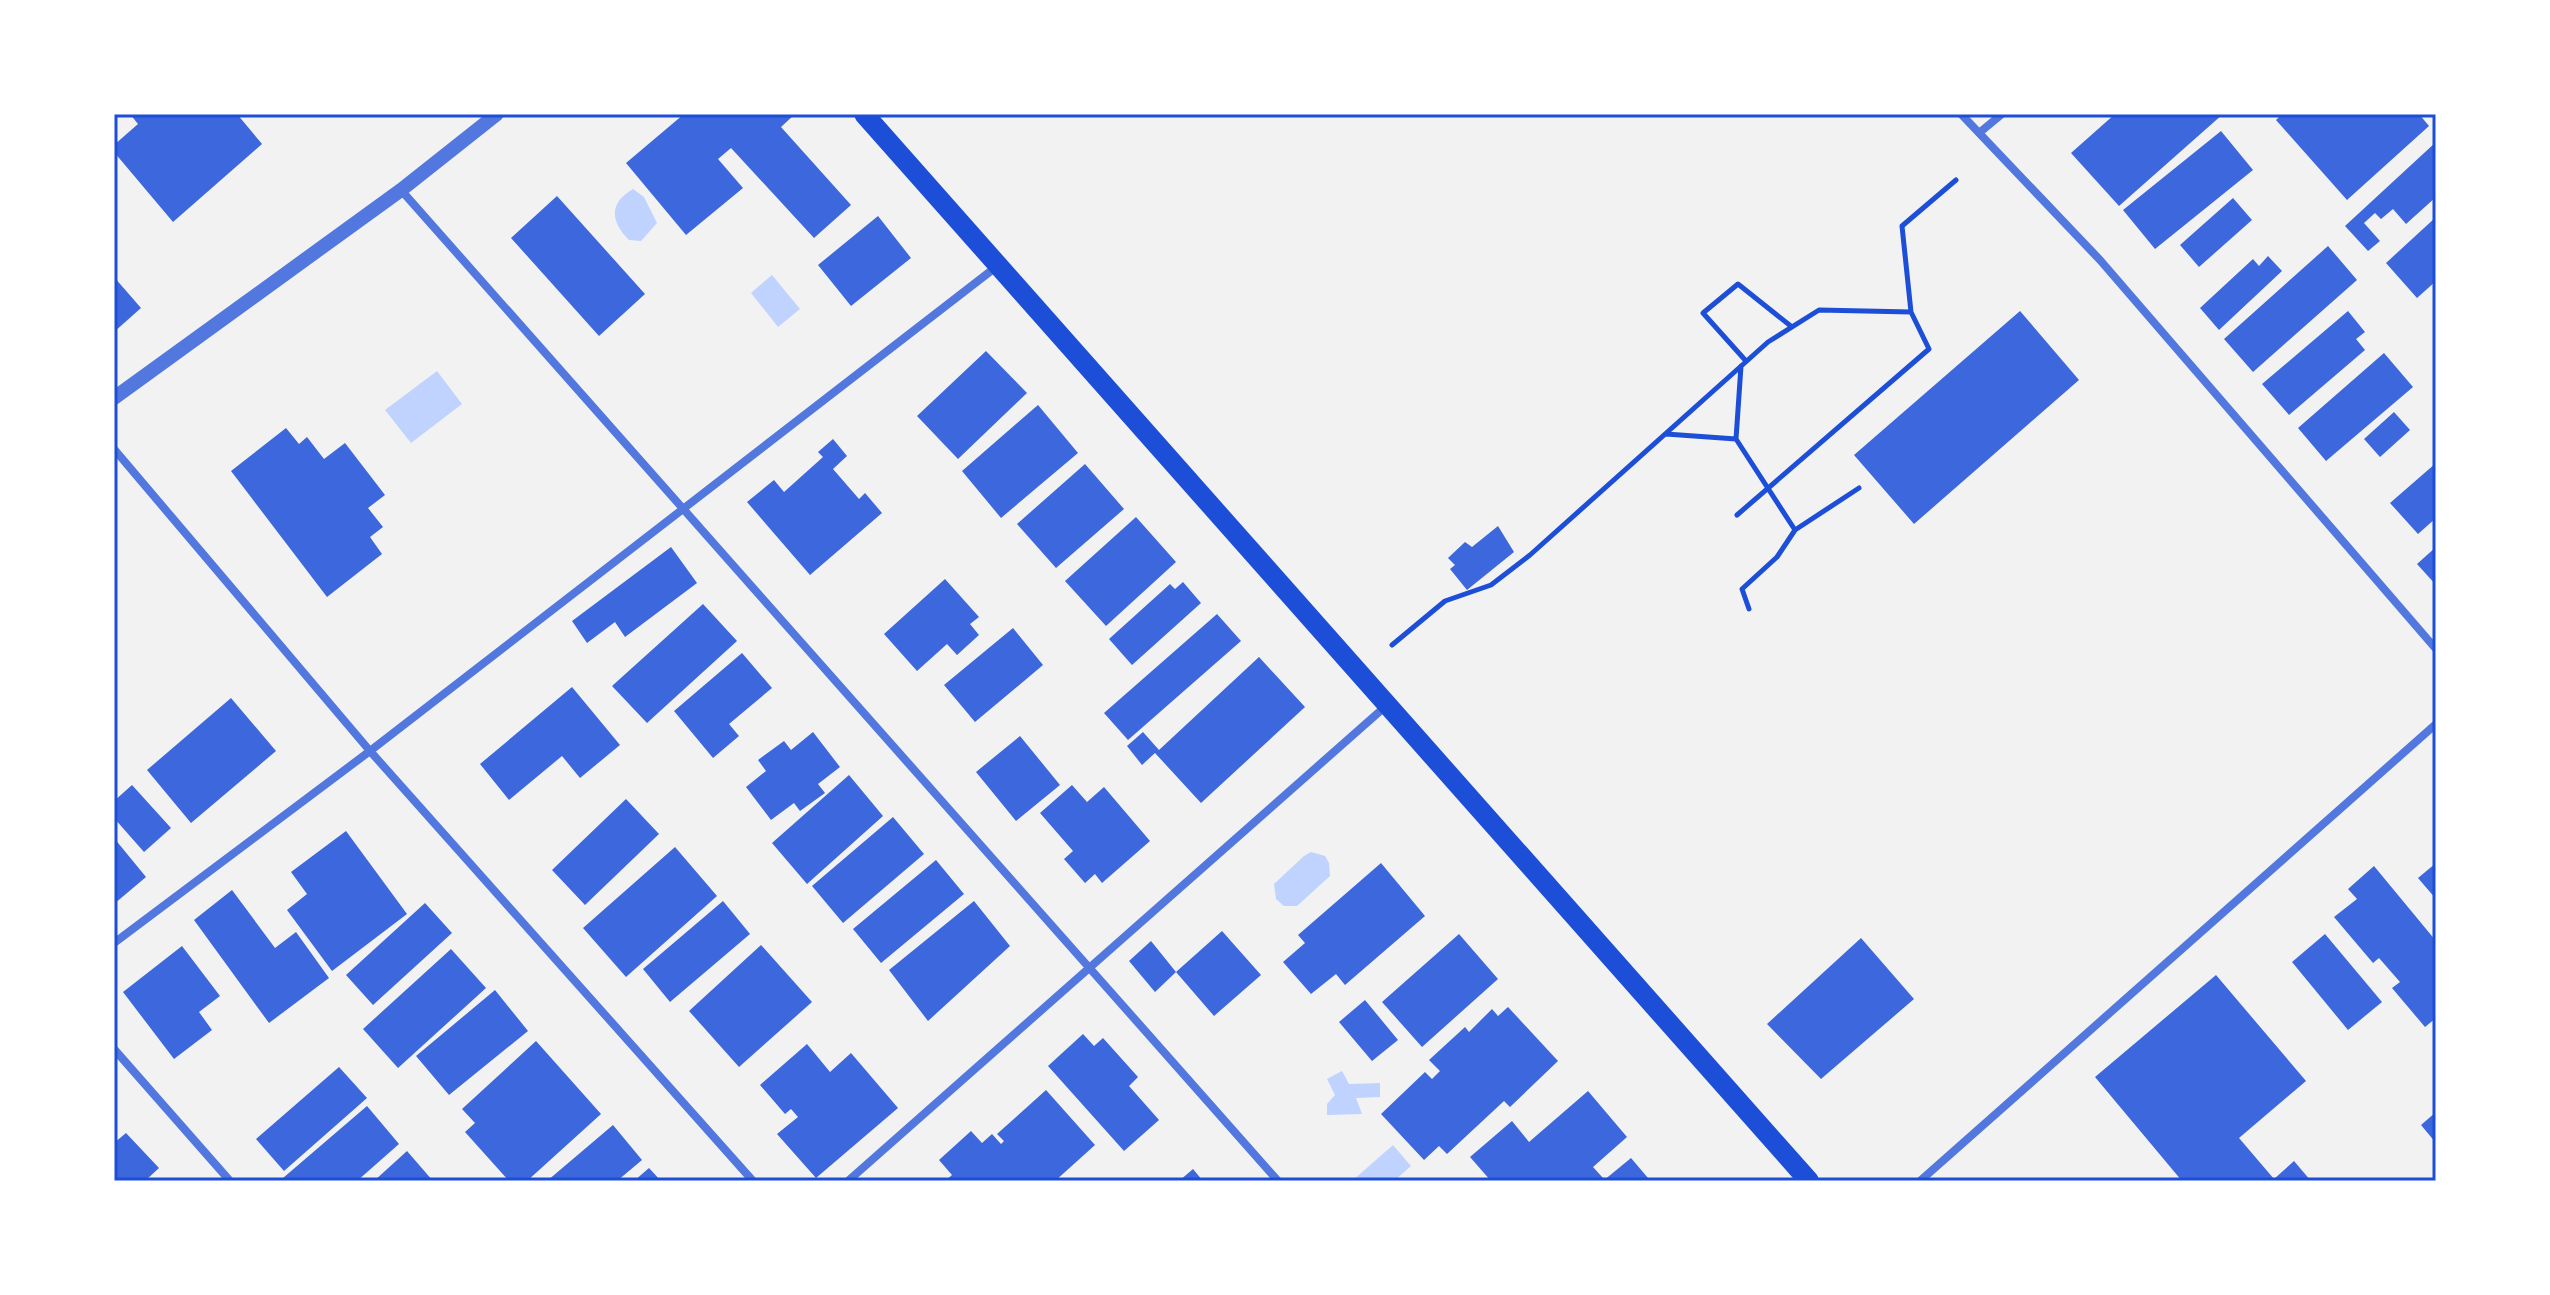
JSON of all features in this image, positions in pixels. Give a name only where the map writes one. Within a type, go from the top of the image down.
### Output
[{"type":"main road","points":[[864,114],[1809,1181]]},
{"type":"street","points":[[114,398],[401,190],[497,114]]},
{"type":"street","points":[[1961,114],[2100,260],[2436,649]]},
{"type":"street","points":[[1979,133],[2002,114]]},
{"type":"street","points":[[401,190],[1278,1181]]},
{"type":"street","points":[[114,943],[370,751],[997,266]]},
{"type":"street","points":[[114,449],[370,751],[753,1181]]},
{"type":"street","points":[[848,1181],[1388,704]]},
{"type":"street","points":[[1920,1181],[2436,724]]},
{"type":"street","points":[[114,1049],[230,1181]]},
{"type":"path","points":[[1737,515],[1929,349],[1911,312],[1902,226],[1956,180]]},
{"type":"path","points":[[1792,327],[1738,284],[1703,313],[1743,364],[1736,439],[1795,530]]},
{"type":"path","points":[[1392,645],[1445,601],[1491,585],[1511,570],[1768,342],[1819,310],[1911,312]]},
{"type":"path","points":[[1665,434],[1736,439]]},
{"type":"path","points":[[1749,609],[1742,589],[1777,557],[1795,530],[1859,488]]},
{"type":"water","points":[[633,189],[644,197],[657,223],[641,241],[629,240],[618,226],[615,213],[620,200]]},
{"type":"water","points":[[772,275],[800,309],[778,327],[751,293]]},
{"type":"water","points":[[437,371],[462,404],[411,443],[385,410]]},
{"type":"water","points":[[1311,852],[1325,856],[1330,876],[1297,906],[1284,906],[1276,899],[1274,884]]},
{"type":"water","points":[[1342,1071],[1349,1084],[1380,1083],[1380,1097],[1356,1098],[1362,1114],[1327,1115],[1327,1104],[1335,1095],[1327,1079]]},
{"type":"water","points":[[1393,1145],[1411,1166],[1394,1181],[1352,1181]]},
{"type":"building","points":[[130,114],[237,114],[262,144],[173,222],[114,152],[114,145],[138,124]]},
{"type":"building","points":[[684,114],[795,114],[781,127],[851,205],[814,238],[731,148],[718,159],[743,188],[686,235],[626,163]]},
{"type":"building","points":[[2115,114],[2223,114],[2119,206],[2071,153]]},
{"type":"building","points":[[2282,114],[2419,114],[2429,126],[2347,200],[2276,120]]},
{"type":"building","points":[[2221,131],[2253,170],[2155,249],[2123,210]]},
{"type":"building","points":[[2436,142],[2436,197],[2406,224],[2393,209],[2381,219],[2375,213],[2364,223],[2380,241],[2368,251],[2345,226]]},
{"type":"building","points":[[557,196],[645,294],[599,336],[511,238]]},
{"type":"building","points":[[2233,198],[2252,220],[2199,267],[2180,245]]},
{"type":"building","points":[[878,216],[911,258],[851,306],[818,265]]},
{"type":"building","points":[[2436,217],[2436,281],[2417,298],[2386,263]]},
{"type":"building","points":[[2328,246],[2357,280],[2253,372],[2224,339]]},
{"type":"building","points":[[2268,256],[2282,271],[2219,330],[2200,308],[2253,259],[2259,266]]},
{"type":"building","points":[[114,277],[141,308],[114,332]]},
{"type":"building","points":[[2020,311],[2079,380],[1914,524],[1854,455]]},
{"type":"building","points":[[2348,311],[2365,332],[2356,339],[2365,350],[2289,415],[2262,384]]},
{"type":"building","points":[[986,351],[1027,393],[958,459],[917,416]]},
{"type":"building","points":[[2384,353],[2413,387],[2326,461],[2298,428]]},
{"type":"building","points":[[1038,405],[1078,453],[1001,518],[962,471]]},
{"type":"building","points":[[2394,412],[2410,430],[2380,457],[2364,439]]},
{"type":"building","points":[[286,428],[299,444],[307,437],[324,459],[345,443],[385,495],[368,508],[383,527],[370,537],[382,554],[327,597],[231,471]]},
{"type":"building","points":[[833,439],[847,456],[833,469],[859,499],[865,493],[882,513],[810,575],[747,502],[774,480],[784,492],[823,457],[818,452]]},
{"type":"building","points":[[2436,463],[2436,518],[2418,534],[2390,503]]},
{"type":"building","points":[[1085,464],[1124,509],[1056,568],[1017,524]]},
{"type":"building","points":[[1136,517],[1176,562],[1106,626],[1065,581]]},
{"type":"building","points":[[1498,526],[1514,552],[1467,590],[1450,569],[1455,565],[1448,558],[1465,542],[1472,547]]},
{"type":"building","points":[[671,547],[697,583],[625,637],[615,622],[587,643],[572,621]]},
{"type":"building","points":[[2436,547],[2436,585],[2417,564]]},
{"type":"building","points":[[945,579],[979,617],[970,624],[979,635],[957,655],[947,644],[917,671],[884,634]]},
{"type":"building","points":[[1183,582],[1201,603],[1132,665],[1109,639],[1170,584],[1175,589]]},
{"type":"building","points":[[703,604],[737,641],[647,723],[612,686]]},
{"type":"building","points":[[1217,614],[1241,641],[1128,740],[1104,713]]},
{"type":"building","points":[[1013,628],[1043,665],[975,722],[944,685]]},
{"type":"building","points":[[742,653],[772,688],[729,724],[739,736],[713,758],[674,711]]},
{"type":"building","points":[[1259,657],[1305,707],[1201,803],[1155,753],[1142,765],[1127,746],[1143,732],[1159,750]]},
{"type":"building","points":[[572,687],[620,745],[580,778],[562,756],[509,800],[480,764]]},
{"type":"building","points":[[231,698],[276,751],[191,823],[147,770]]},
{"type":"building","points":[[813,732],[840,767],[818,784],[825,793],[800,811],[794,803],[771,820],[746,787],[766,771],[758,760],[784,741],[791,750]]},
{"type":"building","points":[[1020,736],[1060,785],[1016,821],[976,772]]},
{"type":"building","points":[[849,775],[883,816],[807,884],[772,843]]},
{"type":"building","points":[[132,785],[171,828],[144,852],[114,818],[114,801]]},
{"type":"building","points":[[1072,785],[1087,802],[1104,787],[1150,841],[1102,883],[1095,874],[1085,883],[1064,859],[1073,851],[1040,813]]},
{"type":"building","points":[[626,799],[659,834],[585,905],[552,870]]},
{"type":"building","points":[[893,817],[924,854],[843,923],[812,886]]},
{"type":"building","points":[[346,831],[407,914],[332,971],[287,910],[307,894],[291,872]]},
{"type":"building","points":[[114,838],[146,877],[114,904]]},
{"type":"building","points":[[675,847],[717,896],[626,977],[583,928]]},
{"type":"building","points":[[936,860],[964,894],[881,963],[853,929]]},
{"type":"building","points":[[1381,863],[1425,916],[1345,985],[1336,974],[1311,994],[1283,962],[1305,943],[1298,935]]},
{"type":"building","points":[[2436,863],[2436,899],[2418,878]]},
{"type":"building","points":[[2374,866],[2436,941],[2436,1018],[2425,1027],[2392,988],[2400,982],[2379,958],[2373,963],[2334,917],[2357,899],[2348,889]]},
{"type":"building","points":[[232,890],[275,948],[296,932],[329,978],[269,1023],[194,920]]},
{"type":"building","points":[[723,901],[750,934],[670,1002],[643,969]]},
{"type":"building","points":[[974,901],[1010,946],[928,1021],[889,970]]},
{"type":"building","points":[[425,903],[452,933],[373,1005],[346,975]]},
{"type":"building","points":[[1222,931],[1261,975],[1214,1016],[1176,972]]},
{"type":"building","points":[[1459,934],[1498,979],[1422,1047],[1382,1002]]},
{"type":"building","points":[[2325,934],[2382,1002],[2348,1030],[2292,962]]},
{"type":"building","points":[[1861,938],[1914,999],[1821,1079],[1767,1024]]},
{"type":"building","points":[[1151,941],[1176,972],[1155,992],[1129,961]]},
{"type":"building","points":[[761,945],[812,1002],[739,1067],[689,1011]]},
{"type":"building","points":[[182,946],[220,996],[199,1012],[212,1030],[174,1059],[123,992]]},
{"type":"building","points":[[451,949],[486,988],[398,1068],[363,1029]]},
{"type":"building","points":[[2216,975],[2306,1081],[2239,1138],[2274,1179],[2294,1161],[2311,1181],[2182,1181],[2095,1077]]},
{"type":"building","points":[[495,990],[528,1031],[449,1095],[416,1056]]},
{"type":"building","points":[[1365,1000],[1398,1040],[1372,1061],[1339,1022]]},
{"type":"building","points":[[1508,1007],[1558,1061],[1510,1107],[1504,1101],[1447,1154],[1439,1146],[1424,1160],[1381,1114],[1425,1072],[1432,1079],[1440,1071],[1429,1060],[1465,1027],[1469,1032],[1492,1009],[1498,1016]]},
{"type":"building","points":[[1083,1034],[1094,1046],[1103,1038],[1138,1077],[1129,1086],[1159,1120],[1124,1151],[1048,1066]]},
{"type":"building","points":[[536,1041],[601,1114],[527,1181],[509,1181],[465,1132],[475,1123],[462,1109]]},
{"type":"building","points":[[807,1044],[830,1072],[851,1053],[898,1108],[816,1178],[777,1134],[798,1117],[791,1109],[785,1114],[760,1085]]},
{"type":"building","points":[[339,1067],[367,1098],[284,1171],[256,1139]]},
{"type":"building","points":[[1046,1090],[1095,1145],[1055,1181],[945,1181],[952,1175],[939,1160],[971,1131],[982,1143],[992,1134],[1001,1144],[1004,1141],[997,1134]]},
{"type":"building","points":[[1588,1091],[1627,1137],[1593,1167],[1603,1178],[1599,1181],[1560,1181],[1557,1178],[1554,1181],[1491,1181],[1470,1157],[1512,1121],[1529,1142]]},
{"type":"building","points":[[367,1106],[399,1144],[357,1181],[286,1181],[283,1178]]},
{"type":"building","points":[[2436,1112],[2436,1143],[2421,1125]]},
{"type":"building","points":[[613,1125],[642,1160],[617,1181],[547,1181]]},
{"type":"building","points":[[126,1133],[159,1168],[145,1181],[114,1181],[114,1143]]},
{"type":"building","points":[[407,1151],[433,1181],[374,1181]]},
{"type":"building","points":[[1631,1158],[1648,1178],[1645,1181],[1603,1181]]},
{"type":"building","points":[[649,1168],[661,1181],[634,1181]]},
{"type":"building","points":[[1193,1169],[1203,1181],[1179,1181]]}]
